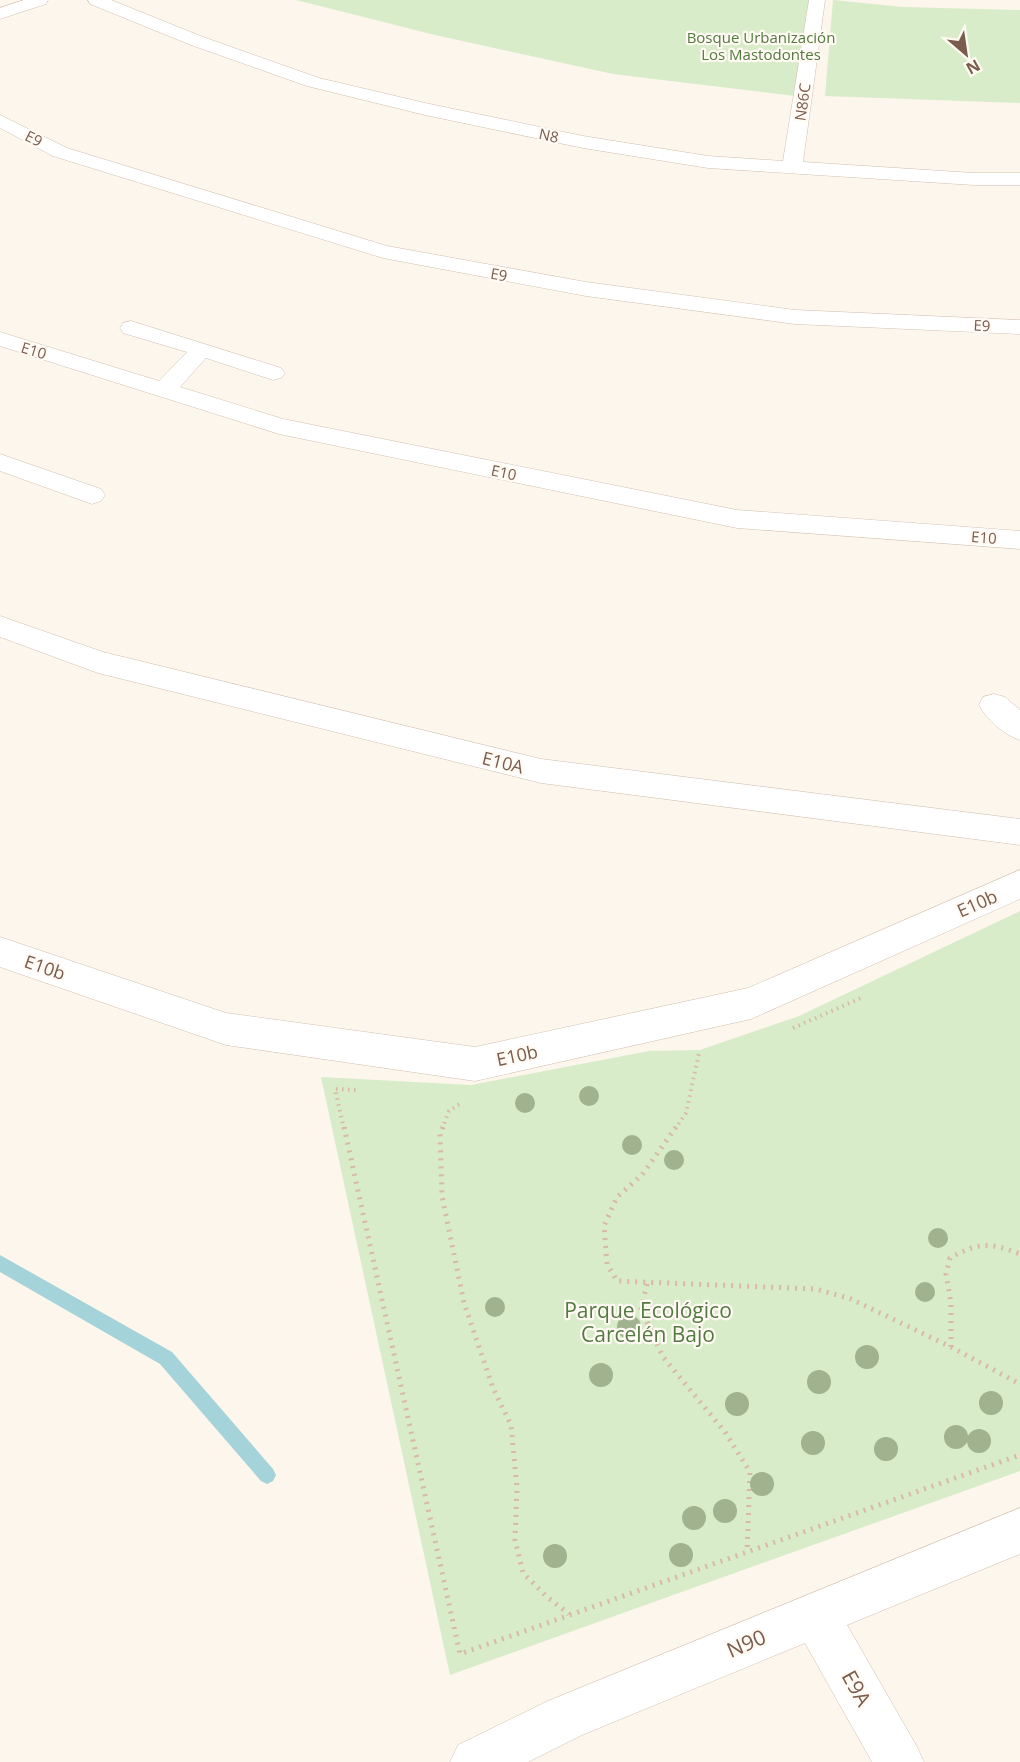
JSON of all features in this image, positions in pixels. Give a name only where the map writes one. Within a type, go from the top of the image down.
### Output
[{"type":"street","points":[[0,14],[40,0]]},
{"type":"street","name":"N8","points":[[96,0],[197,41],[314,82],[425,109],[584,142],[685,159],[792,169],[974,179],[1020,179]]},
{"type":"street","name":"N86C","points":[[792,169],[817,0]]},
{"type":"street","name":"E9","points":[[0,121],[60,152],[383,252],[586,289],[795,316],[1020,327]]},
{"type":"street","points":[[130,328],[273,373]]},
{"type":"street","name":"E10","points":[[0,339],[279,426],[736,519],[1020,540]]},
{"type":"street","points":[[164,390],[202,349]]},
{"type":"street","points":[[0,462],[92,495]]},
{"type":"street","name":"E10A","points":[[0,626],[98,662],[541,771],[1020,832]]},
{"type":"street","points":[[994,705],[1020,728]]},
{"type":"street","name":"E10b","points":[[0,952],[226,1029],[476,1064],[751,1003],[1020,884]]},
{"type":"street","name":"N90","points":[[475,1762],[565,1718],[1020,1531]]},
{"type":"street","name":"E9A","points":[[815,1614],[899,1762]]},
{"type":"path","points":[[781,1031],[804,1025],[869,994]]},
{"type":"path","points":[[690,1052],[700,1050],[686,1113],[642,1175],[617,1197],[604,1226],[607,1264],[617,1281],[816,1289],[851,1299],[951,1347],[1020,1384]]},
{"type":"path","points":[[369,1090],[335,1089],[460,1654],[1020,1455]]},
{"type":"path","points":[[464,1101],[449,1111],[440,1134],[442,1196],[449,1232],[464,1303],[494,1388],[511,1425],[517,1488],[515,1540],[523,1573],[547,1597],[569,1614]]},
{"type":"path","points":[[951,1347],[951,1303],[946,1274],[950,1258],[966,1249],[988,1242],[1020,1254]]},
{"type":"path","points":[[647,1284],[641,1309],[663,1357],[725,1432],[750,1472],[747,1552]]},
{"type":"green space","name":"Bosque Urbanización Los Mastodontes","points":[[296,0],[817,0],[803,97],[613,74],[435,35]]},
{"type":"green space","points":[[833,0],[903,7],[1020,10],[1020,103],[825,96]]},
{"type":"green space","name":"Parque Ecológico Carcelén Bajo","points":[[1020,911],[1020,1471],[450,1675],[321,1077],[471,1085],[649,1051],[700,1050],[799,1016]]},
{"type":"waterway","points":[[0,1263],[166,1358],[267,1475]]}]
